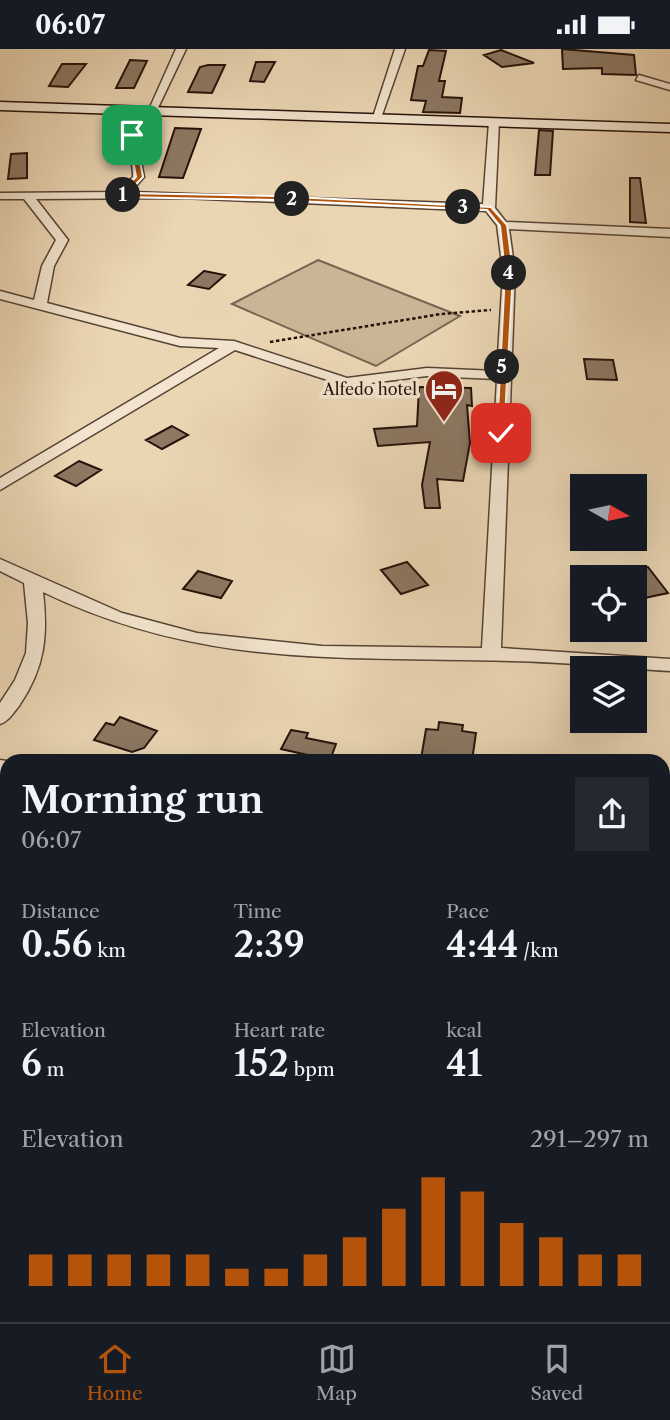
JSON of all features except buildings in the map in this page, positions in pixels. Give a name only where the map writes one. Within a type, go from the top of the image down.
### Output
[{"type":"street","points":[[376,118],[400,49]]},
{"type":"street","points":[[120,195],[136,184],[140,177],[139,163],[132,143],[175,52]]},
{"type":"street","points":[[639,78],[670,86]]},
{"type":"street","points":[[0,106],[670,128]]},
{"type":"street","points":[[491,654],[500,491],[502,375],[509,272],[503,225],[489,208],[494,122]]},
{"type":"street","points":[[0,196],[275,198],[489,208]]},
{"type":"street","points":[[27,196],[62,240],[48,267],[40,304]]},
{"type":"street","points":[[503,225],[670,233]]},
{"type":"street","points":[[0,295],[40,304],[87,320],[134,327],[180,342],[234,345],[346,381],[442,371],[502,375]]},
{"type":"street","points":[[0,485],[234,345]]},
{"type":"street","points":[[0,563],[79,604],[154,629],[202,641],[326,653],[407,656],[491,654],[670,665]]},
{"type":"street","points":[[0,717],[27,680],[33,667],[37,639],[33,580]]},
{"type":"path","points":[[234,345],[275,342],[441,314],[507,307]]},
{"type":"shaded area","points":[[318,260],[460,316],[376,366],[232,304]]},
{"type":"place","name":"Alfedo hotel","points":[[444,423]]},
{"type":"route","points":[[132,135],[140,177],[136,184],[120,195],[275,198],[489,208],[503,225],[509,272],[501,433]]}]
